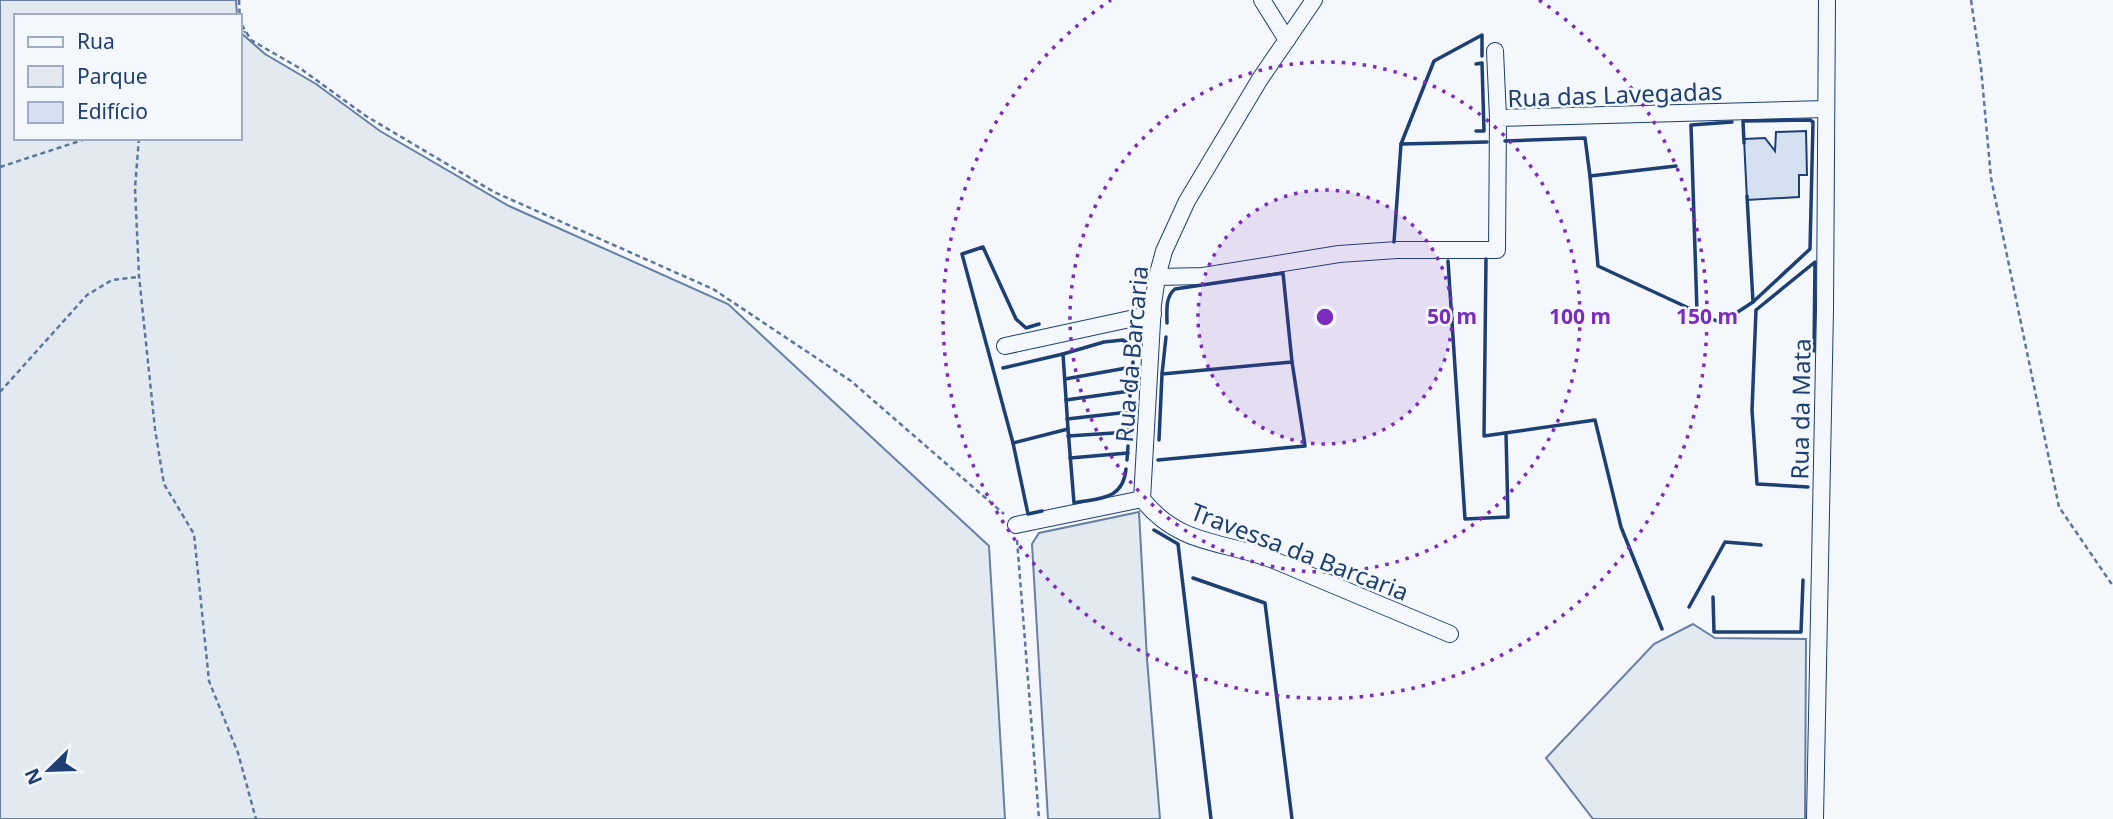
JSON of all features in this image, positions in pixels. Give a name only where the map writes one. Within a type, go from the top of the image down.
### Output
[{"type":"street","points":[[1262,0],[1287,40]]},
{"type":"street","name":"Rua da Barcaria","points":[[1142,499],[1153,314],[1157,277],[1164,251],[1187,201],[1260,79],[1314,0]]},
{"type":"street","name":"Rua da Mata","points":[[1815,819],[1827,0]]},
{"type":"street","points":[[1495,51],[1498,118]]},
{"type":"street","name":"Rua das Lavegadas","points":[[1157,277],[1203,276],[1339,254],[1397,250],[1497,250],[1498,118],[1826,109]]},
{"type":"street","points":[[1005,346],[1153,314]]},
{"type":"street","points":[[1016,525],[1142,499]]},
{"type":"street","name":"Travessa da Barcaria","points":[[1142,499],[1154,514],[1186,534],[1272,560],[1450,634]]},
{"type":"path","points":[[1971,0],[1981,68],[1991,178],[2059,507],[2113,586]]},
{"type":"path","points":[[242,26],[251,40],[302,69],[366,116],[495,192],[713,289],[851,381],[1016,525],[1039,819]]},
{"type":"path","points":[[242,36],[245,31]]},
{"type":"path","points":[[0,167],[83,140]]},
{"type":"path","points":[[139,140],[135,188],[139,276],[155,429],[164,484],[194,534],[209,681],[238,753],[256,819]]},
{"type":"path","points":[[0,392],[87,295],[112,280],[139,276]]},
{"type":"green space","points":[[0,0],[236,0],[237,14],[14,14],[14,140],[242,140],[242,34],[265,54],[316,84],[380,131],[509,206],[728,304],[989,546],[1005,819],[0,819]]},
{"type":"green space","points":[[1139,512],[1160,819],[1048,819],[1032,544],[1039,533]]},
{"type":"green space","points":[[1693,624],[1715,638],[1806,639],[1805,819],[1593,819],[1546,758],[1654,644]]},
{"type":"building","points":[[1806,131],[1807,175],[1799,175],[1799,197],[1747,200],[1744,139],[1765,138],[1775,151],[1776,132]]},
{"type":"wall","points":[[1394,242],[1401,144],[1434,61],[1482,35],[1482,56]]},
{"type":"wall","points":[[1476,64],[1482,63],[1484,131],[1476,131]]},
{"type":"wall","points":[[1744,143],[1743,121],[1813,122],[1810,249],[1753,302]]},
{"type":"wall","points":[[1697,312],[1691,125],[1732,122]]},
{"type":"wall","points":[[1505,141],[1585,138],[1590,176],[1676,166]]},
{"type":"wall","points":[[1401,144],[1487,142]]},
{"type":"wall","points":[[1590,176],[1598,266],[1721,323],[1753,302],[1747,196]]},
{"type":"wall","points":[[1039,324],[1026,328],[1016,319],[983,247],[962,254],[1013,443],[1068,429],[1074,503],[1109,496],[1120,487],[1126,469]]},
{"type":"wall","points":[[1486,259],[1484,436],[1595,420],[1621,527],[1662,629]]},
{"type":"wall","points":[[1448,261],[1465,519],[1508,517],[1506,433]]},
{"type":"wall","points":[[1808,487],[1757,484],[1752,410],[1756,310],[1815,262],[1814,351]]},
{"type":"wall","points":[[1167,323],[1168,300],[1175,289],[1283,273],[1292,362]]},
{"type":"wall","points":[[1162,374],[1166,337]]},
{"type":"wall","points":[[1063,354],[1104,342],[1123,340],[1133,347],[1133,354]]},
{"type":"wall","points":[[1003,368],[1063,354],[1068,429]]},
{"type":"wall","points":[[1132,375],[1133,362]]},
{"type":"wall","points":[[1158,460],[1305,446],[1292,362],[1162,374],[1159,440]]},
{"type":"wall","points":[[1065,379],[1132,367]]},
{"type":"wall","points":[[1130,396],[1131,384]]},
{"type":"wall","points":[[1066,400],[1130,391]]},
{"type":"wall","points":[[1129,416],[1130,405]]},
{"type":"wall","points":[[1067,419],[1129,412]]},
{"type":"wall","points":[[1129,425],[1129,438]]},
{"type":"wall","points":[[1068,436],[1129,432]]},
{"type":"wall","points":[[1013,443],[1028,514],[1042,511]]},
{"type":"wall","points":[[1127,460],[1128,446]]},
{"type":"wall","points":[[1070,458],[1128,453]]},
{"type":"wall","points":[[1154,530],[1178,544],[1211,819]]},
{"type":"wall","points":[[1689,607],[1725,542],[1761,545]]},
{"type":"wall","points":[[1193,578],[1265,603],[1292,819]]},
{"type":"wall","points":[[1713,597],[1714,632],[1801,632],[1803,580]]}]
